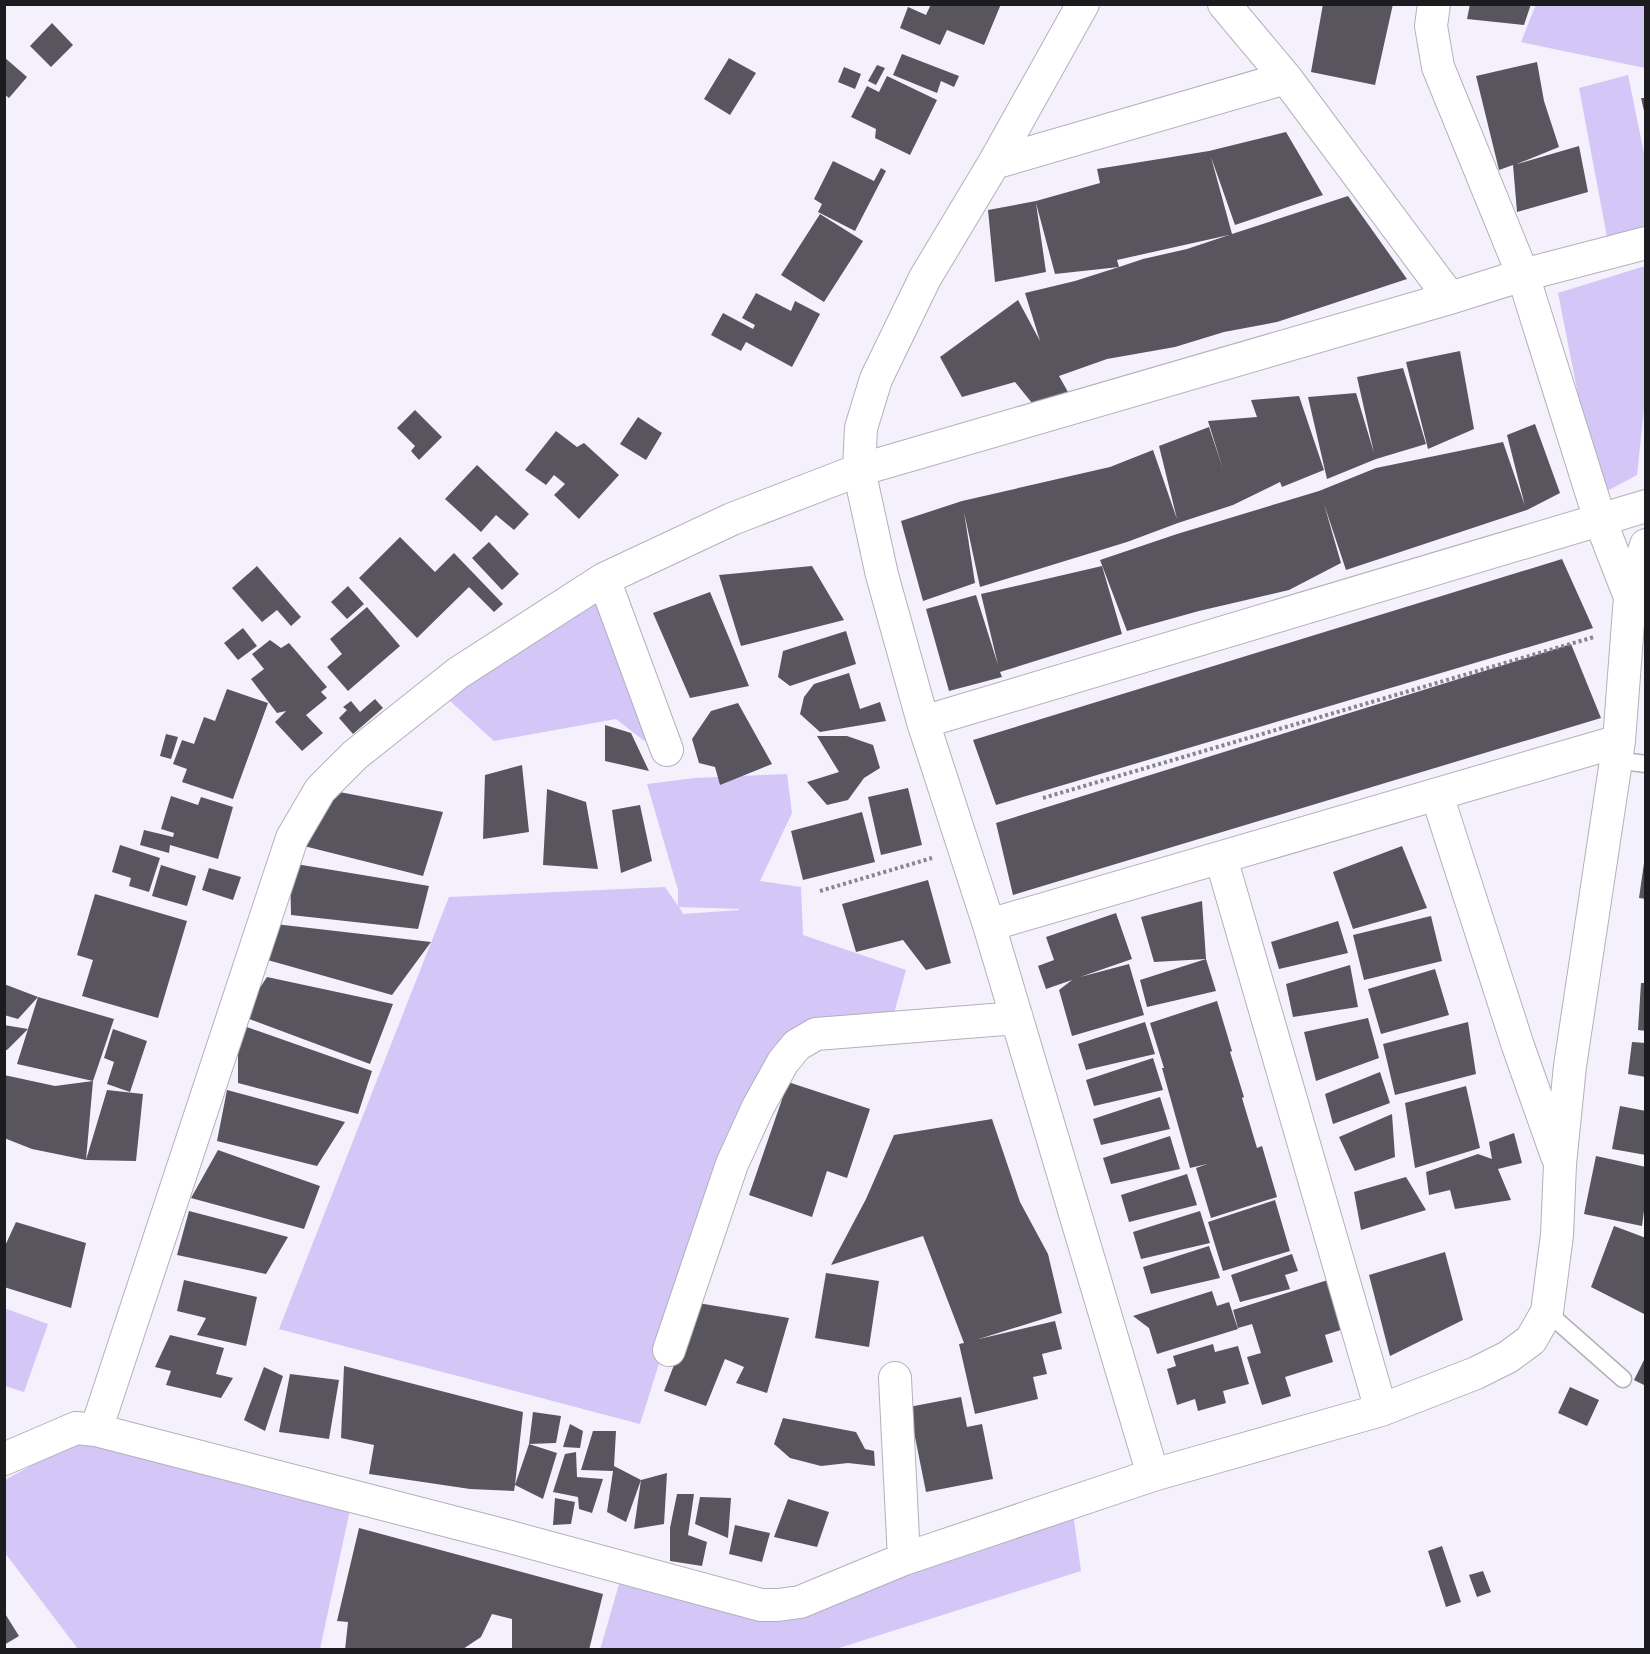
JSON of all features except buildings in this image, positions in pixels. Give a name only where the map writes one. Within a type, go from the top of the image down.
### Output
[{"type":"street","points":[[1083,4],[994,163],[925,278],[876,379],[861,428],[859,470],[882,574],[923,722],[989,925],[1153,1475]]},
{"type":"street","points":[[1224,4],[1286,78],[1450,298]]},
{"type":"street","points":[[1434,4],[1431,26],[1438,67],[1523,275],[1630,612]]},
{"type":"street","points":[[994,163],[1286,78]]},
{"type":"street","points":[[96,1430],[292,838],[320,790],[355,755],[458,673],[604,579],[732,519],[859,470],[1523,275],[1646,243]]},
{"type":"street","points":[[923,722],[1646,506]]},
{"type":"street","points":[[4,1459],[76,1428],[96,1430],[488,1531],[761,1605],[778,1605],[800,1602],[904,1559],[1153,1475],[1381,1410],[1476,1373],[1508,1357],[1532,1340],[1547,1312],[1557,1235],[1560,1164],[1570,1066],[1617,750],[1630,612],[1646,544]]},
{"type":"street","points":[[604,579],[668,750]]},
{"type":"street","points":[[989,925],[1437,795],[1617,750]]},
{"type":"street","points":[[1437,795],[1518,1046],[1560,1164]]},
{"type":"street","points":[[1221,858],[1381,1410]]},
{"type":"street","points":[[669,1350],[732,1164],[758,1107],[783,1062],[797,1045],[816,1034],[1017,1018]]},
{"type":"street","points":[[895,1378],[904,1559]]},
{"type":"lane","points":[[1617,750],[1646,764]]},
{"type":"lane","points":[[1547,1312],[1623,1379]]},
{"type":"path","points":[[1043,798],[1630,612]]},
{"type":"path","points":[[820,891],[964,848]]},
{"type":"shaded area","points":[[1536,4],[1645,5],[1645,68],[1521,42]]},
{"type":"shaded area","points":[[1628,75],[1645,158],[1645,229],[1607,237],[1579,88]]},
{"type":"shaded area","points":[[1645,266],[1646,390],[1637,475],[1598,496],[1558,293]]},
{"type":"shaded area","points":[[596,591],[653,743],[643,740],[616,719],[494,741],[449,700]]},
{"type":"shaded area","points":[[787,774],[792,813],[760,881],[801,887],[803,935],[906,970],[893,1017],[780,1043],[726,1151],[640,1424],[279,1329],[449,897],[665,887],[678,906],[678,890],[647,784],[695,778]],"holes":[[[679,907],[739,909],[683,914]]]},
{"type":"shaded area","points":[[4,1308],[48,1324],[24,1392],[5,1386]]},
{"type":"shaded area","points":[[96,1430],[353,1496],[320,1649],[78,1649],[5,1553],[5,1480]]},
{"type":"shaded area","points":[[1073,1513],[1081,1571],[836,1649],[600,1650],[619,1584],[758,1621]]}]
